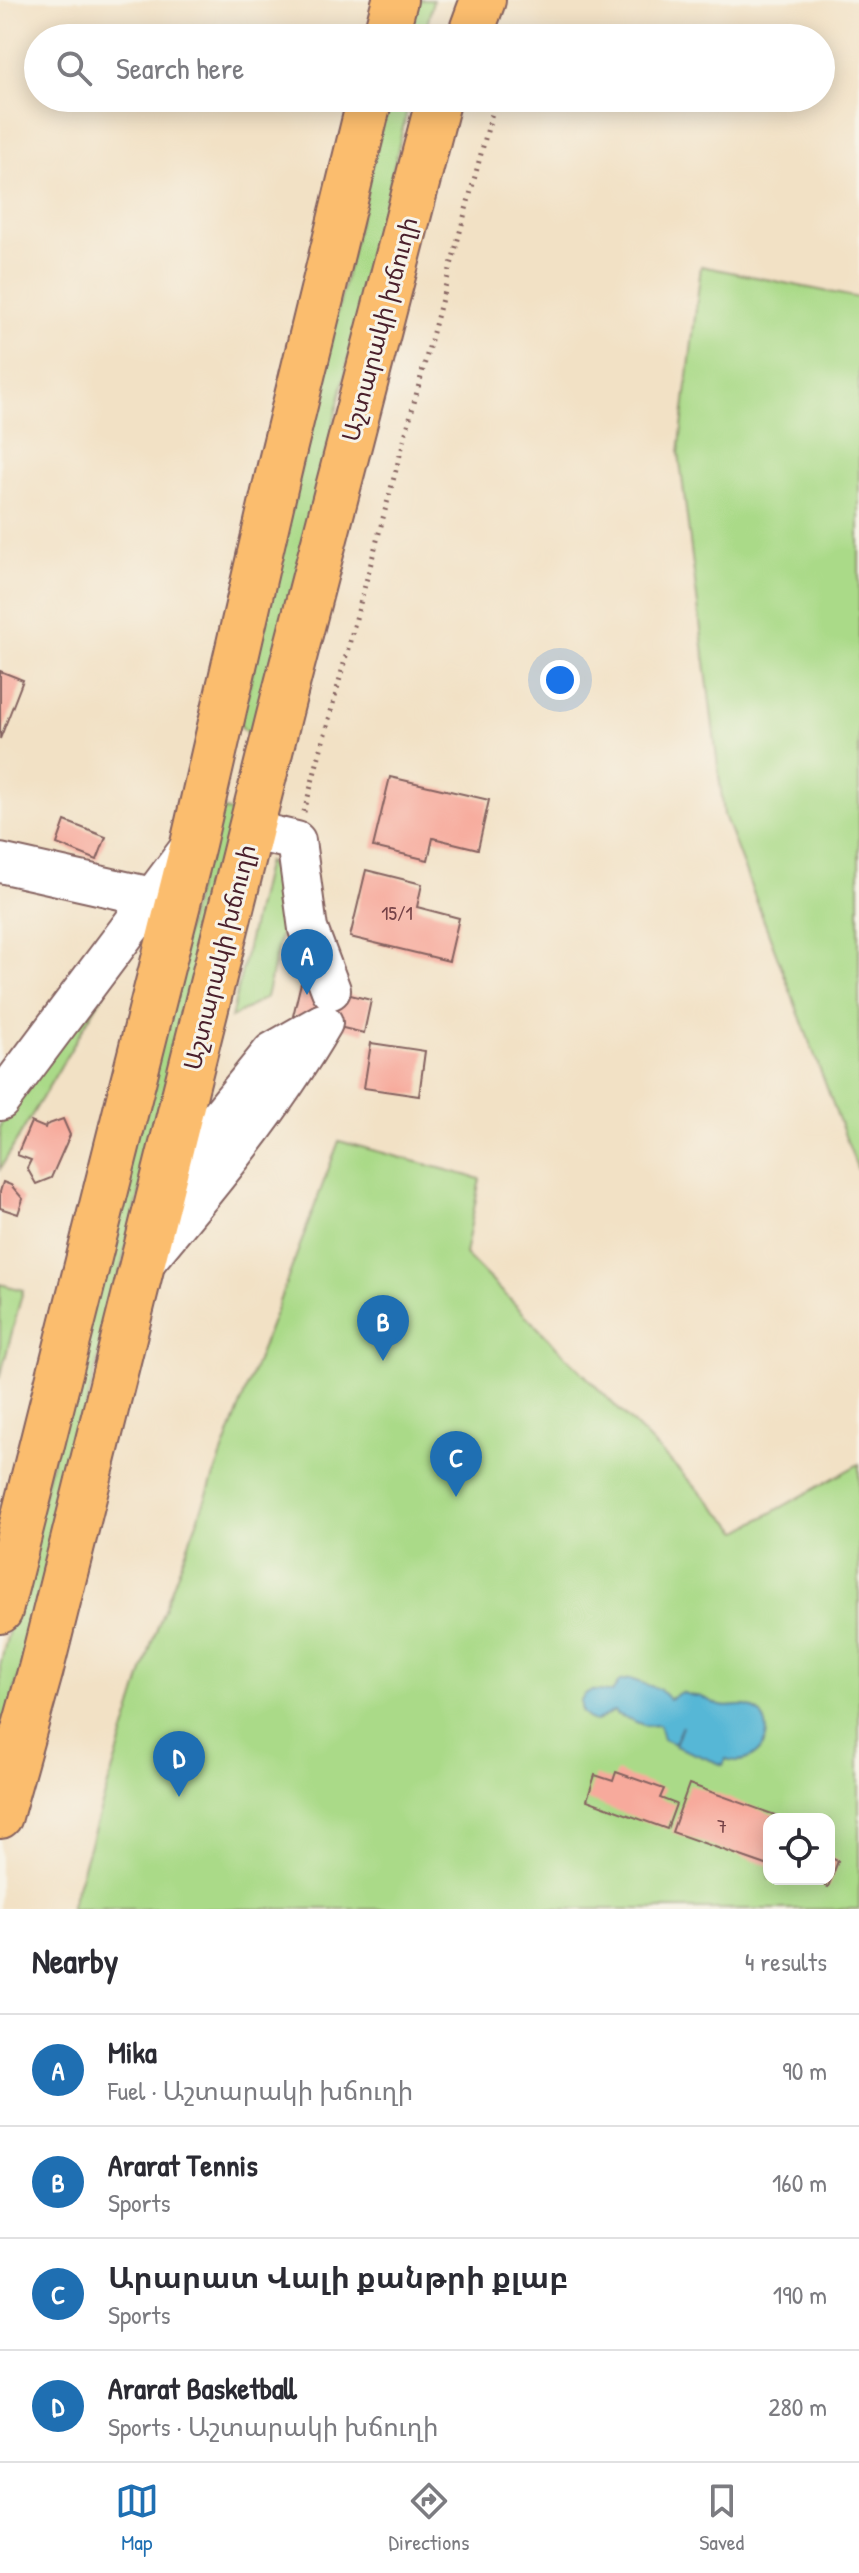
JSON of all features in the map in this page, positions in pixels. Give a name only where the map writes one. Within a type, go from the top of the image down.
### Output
[{"type":"highway","points":[[389,24],[395,0]]},
{"type":"highway","points":[[459,24],[465,0]]},
{"type":"highway","points":[[474,24],[483,0]]},
{"type":"highway","points":[[0,1611],[193,844],[281,462],[367,112]]},
{"type":"highway","name":"Աշտարակի խճուղի","points":[[0,1816],[41,1669],[250,830],[435,112]]},
{"type":"highway","points":[[419,176],[442,112]]},
{"type":"highway","points":[[215,749],[268,759]]},
{"type":"street","points":[[250,830],[296,841],[308,929],[331,990]]},
{"type":"street","points":[[0,1101],[193,844]]},
{"type":"street","points":[[0,863],[152,897]]},
{"type":"street","points":[[142,1266],[263,1117],[296,1070],[323,1023],[272,1052],[199,1142],[156,1210]]},
{"type":"path","points":[[296,841],[492,112]]},
{"type":"path","points":[[325,706],[333,707]]},
{"type":"green space","points":[[412,0],[433,0],[427,24],[406,24]]},
{"type":"green space","points":[[385,112],[407,112],[261,730],[247,733],[240,725]]},
{"type":"green space","points":[[701,266],[859,298],[859,1173],[724,815],[679,453]]},
{"type":"green space","points":[[217,808],[235,813],[0,1750],[0,1665]]},
{"type":"green space","points":[[267,861],[290,894],[266,997],[231,1018]]},
{"type":"green space","points":[[104,993],[0,1169],[0,1125],[87,995]]},
{"type":"green space","points":[[339,1141],[480,1179],[465,1254],[739,1531],[859,1464],[859,1909],[70,1909],[152,1642]]},
{"type":"green space","points":[[0,1284],[23,1290],[0,1378]]},
{"type":"water","points":[[630,1679],[659,1689],[669,1699],[681,1692],[721,1706],[752,1708],[764,1720],[766,1739],[762,1747],[747,1759],[726,1759],[723,1765],[675,1746],[682,1726],[674,1744],[663,1739],[659,1725],[646,1726],[614,1711],[594,1721],[581,1711],[581,1700],[587,1693],[612,1692],[620,1681]]},
{"type":"building","points":[[0,671],[23,680],[0,739]]},
{"type":"building","points":[[390,777],[489,800],[478,849],[433,838],[428,860],[373,847]]},
{"type":"building","points":[[65,821],[106,837],[97,860],[57,844]]},
{"type":"building","points":[[366,870],[422,884],[417,907],[459,918],[449,961],[350,937]]},
{"type":"building","points":[[301,983],[371,1000],[364,1033],[293,1016]]},
{"type":"building","points":[[371,1043],[425,1051],[419,1096],[364,1088]]},
{"type":"building","points":[[63,1119],[70,1135],[51,1178],[36,1184],[27,1168],[31,1160],[17,1155],[31,1122],[45,1128]]},
{"type":"building","points":[[3,1182],[11,1185],[23,1199],[18,1214],[0,1208]]},
{"type":"building","points":[[616,1772],[664,1789],[660,1798],[676,1804],[667,1829],[587,1800],[595,1775],[613,1781]]},
{"type":"building","points":[[689,1784],[769,1813],[763,1813],[763,1864],[672,1832]]},
{"type":"place","name":"Mika","points":[[307,995]]},
{"type":"place","name":"Ararat Tennis","points":[[383,1361]]},
{"type":"place","name":"Արարատ Վալի քանթրի քլաբ","points":[[456,1497]]},
{"type":"place","name":"Ararat Basketball","points":[[179,1797]]}]
